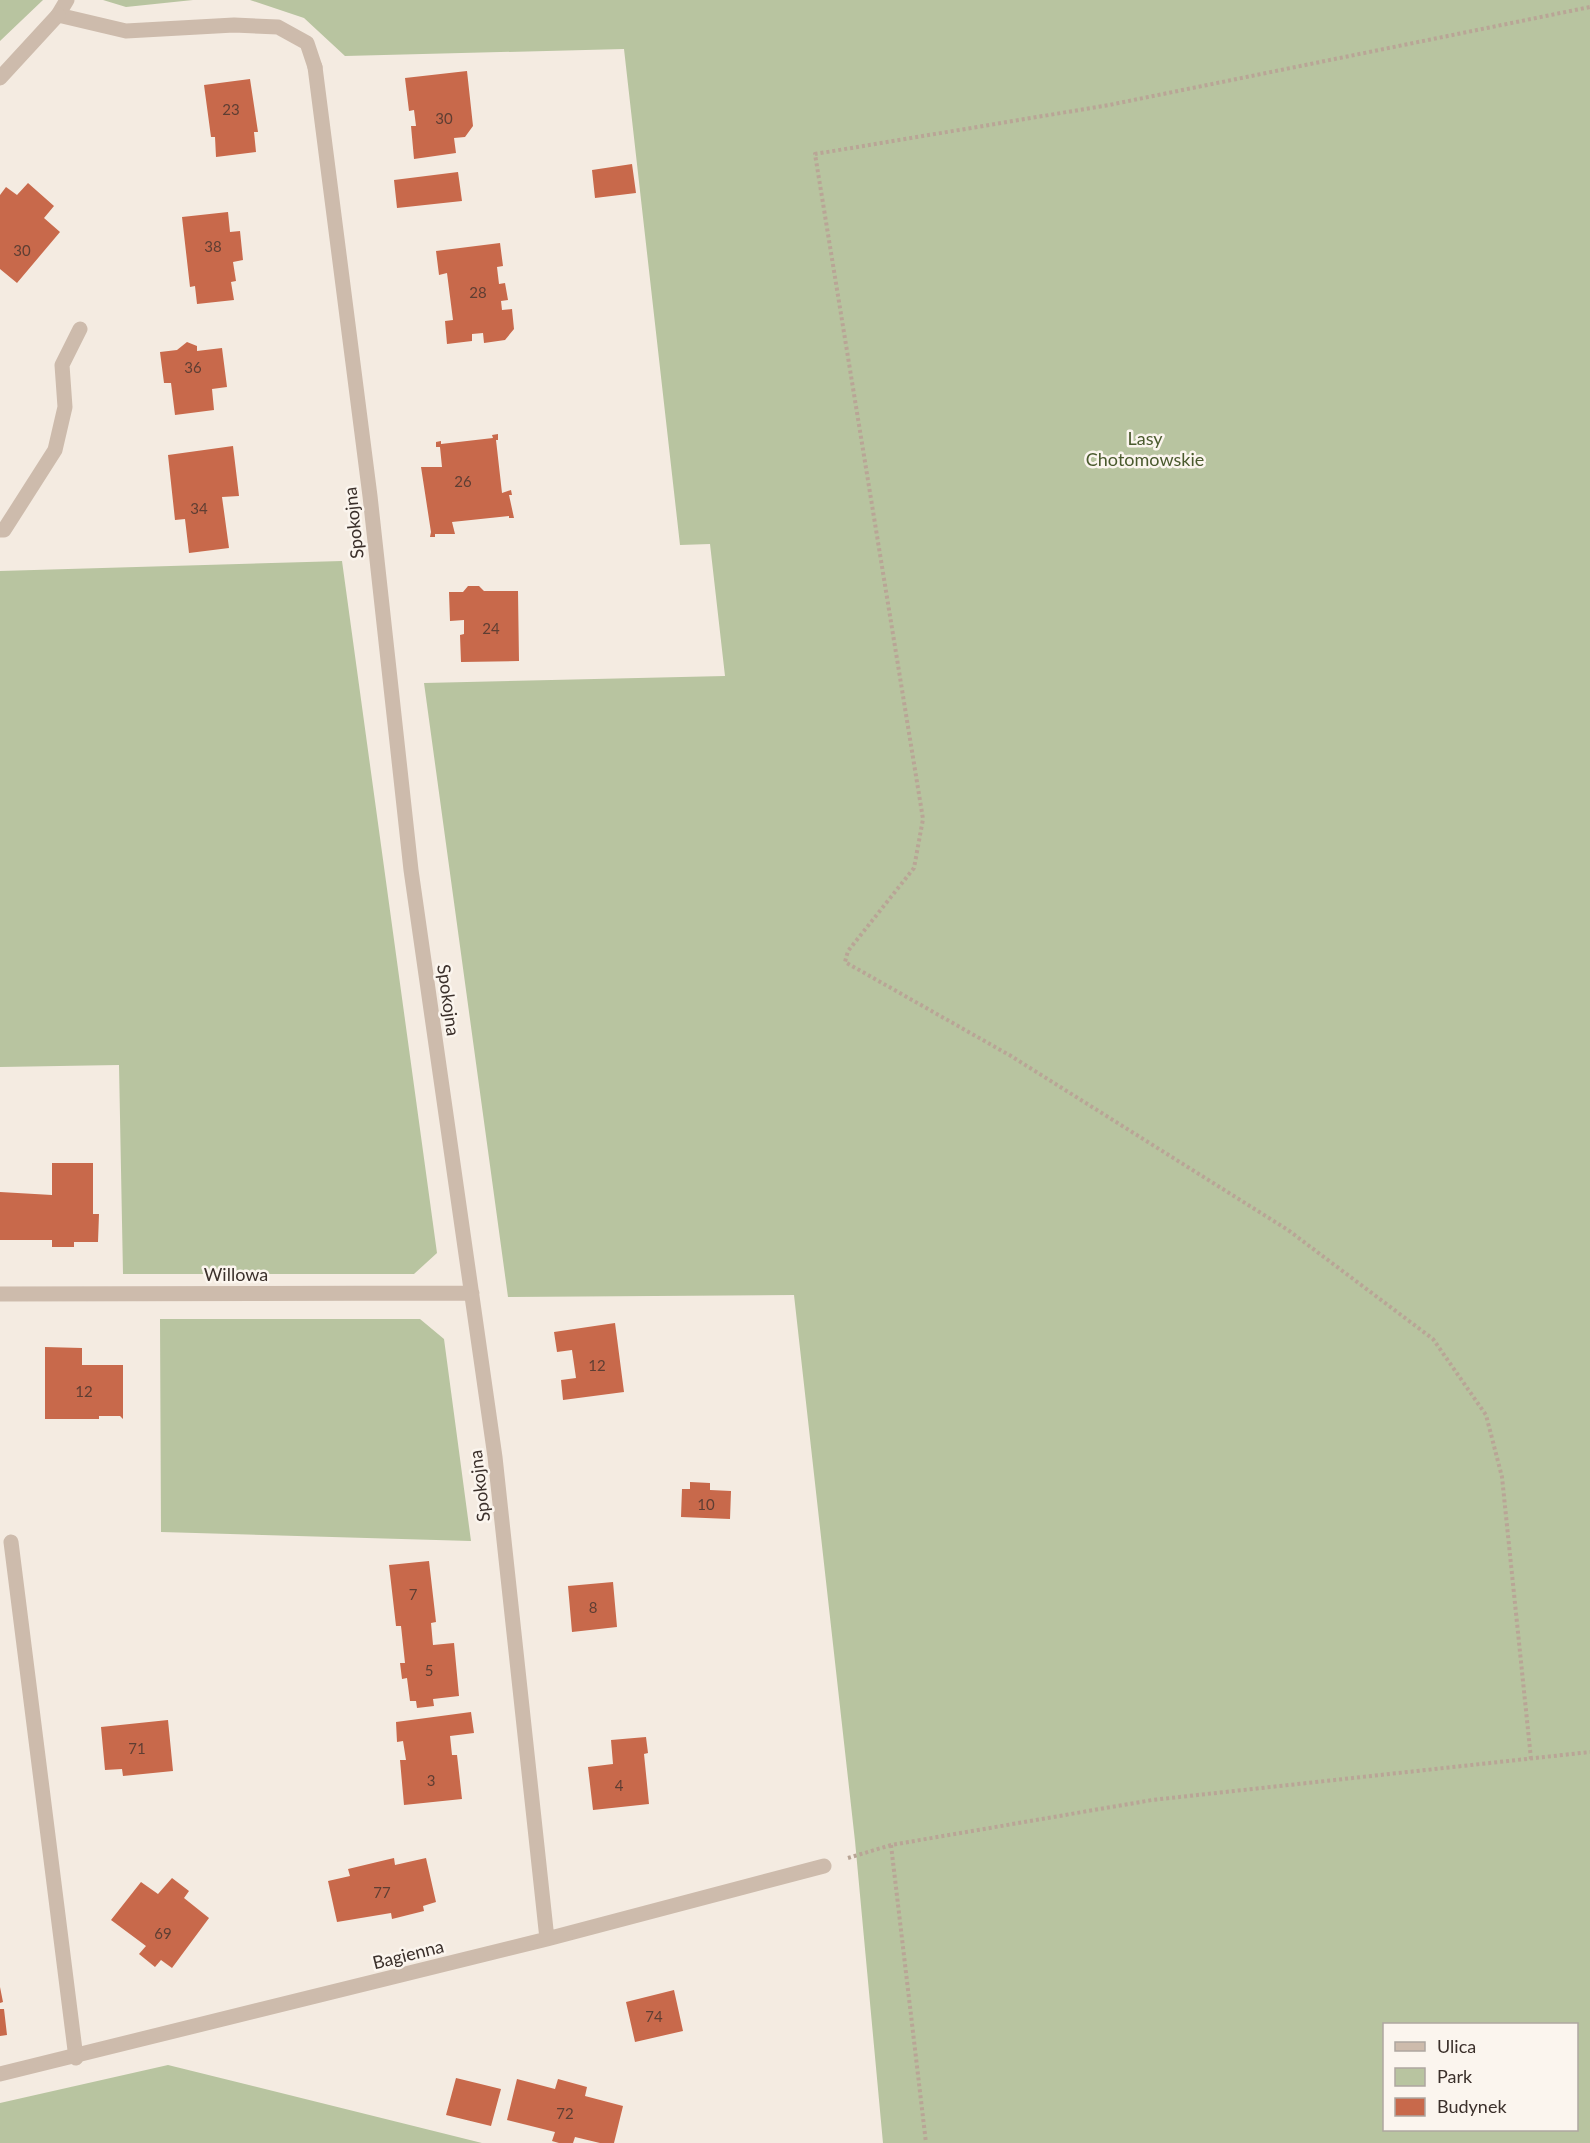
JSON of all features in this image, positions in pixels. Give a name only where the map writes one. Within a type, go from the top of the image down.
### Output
[{"type":"street","points":[[0,78],[58,15],[67,0]]},
{"type":"street","name":"Spokojna","points":[[58,15],[126,31],[234,25],[278,27],[307,43],[315,67],[370,496],[411,870],[495,1457],[548,1939]]},
{"type":"street","points":[[0,530],[4,530],[55,450],[65,407],[62,365],[80,329]]},
{"type":"street","name":"Willowa","points":[[0,1294],[472,1293]]},
{"type":"street","points":[[11,1542],[76,2058]]},
{"type":"street","name":"Bagienna","points":[[0,2074],[76,2058],[548,1939],[824,1866]]},
{"type":"path","points":[[1531,1759],[1503,1477],[1485,1415],[1433,1339],[1288,1230],[1011,1056],[845,962],[848,951],[914,868],[923,819],[815,154],[1108,105],[1590,7]]},
{"type":"path","points":[[824,1866],[891,1845],[1152,1800],[1590,1752]]},
{"type":"path","points":[[891,1845],[926,2143]]},
{"type":"green space","points":[[0,0],[43,0],[0,41]]},
{"type":"green space","points":[[103,0],[193,0],[126,7]]},
{"type":"green space","name":"Lasy Chotomowskie","points":[[250,0],[1590,0],[1590,2143],[883,2143],[855,1841],[794,1295],[508,1297],[424,683],[725,676],[710,544],[680,545],[624,49],[345,56],[304,18]]},
{"type":"green space","points":[[342,561],[437,1253],[414,1274],[123,1274],[119,1065],[0,1067],[0,571]]},
{"type":"green space","points":[[160,1319],[420,1319],[444,1339],[471,1541],[161,1532]]},
{"type":"green space","points":[[168,2065],[482,2143],[0,2143],[0,2103]]},
{"type":"building","points":[[467,71],[473,126],[465,137],[454,138],[456,153],[414,159],[411,126],[416,126],[414,110],[409,111],[405,78]]},
{"type":"building","points":[[250,79],[258,132],[254,132],[256,152],[216,157],[215,137],[211,137],[204,85]]},
{"type":"building","points":[[632,164],[636,193],[595,198],[592,170]]},
{"type":"building","points":[[458,172],[462,201],[397,208],[394,180]]},
{"type":"building","points":[[28,183],[54,206],[44,218],[60,232],[17,283],[0,269],[0,195],[6,187],[17,195]]},
{"type":"building","points":[[228,212],[230,232],[240,231],[243,260],[233,262],[236,281],[231,282],[234,300],[197,304],[195,286],[190,287],[182,217]]},
{"type":"building","points":[[500,243],[503,266],[497,267],[499,284],[505,283],[508,300],[501,301],[502,310],[512,309],[514,329],[505,340],[484,343],[483,333],[472,334],[472,341],[447,344],[445,321],[453,320],[447,273],[439,275],[436,251]]},
{"type":"building","points":[[187,342],[197,346],[197,351],[222,348],[227,387],[212,389],[214,410],[175,415],[171,383],[164,383],[160,352],[177,350]]},
{"type":"building","points":[[498,434],[498,440],[496,440],[502,493],[511,490],[512,495],[509,495],[514,518],[509,518],[509,516],[452,522],[455,534],[435,534],[435,537],[430,537],[421,467],[442,467],[440,447],[436,447],[436,442],[441,441],[441,444],[493,438],[492,435]]},
{"type":"building","points":[[233,446],[239,496],[222,497],[229,548],[189,553],[185,519],[175,520],[168,455]]},
{"type":"building","points":[[468,586],[479,586],[484,591],[518,591],[519,661],[461,662],[460,635],[464,634],[464,620],[450,621],[449,592],[463,592]]},
{"type":"building","points":[[52,1163],[93,1163],[93,1214],[99,1214],[98,1242],[74,1242],[74,1247],[52,1247],[52,1240],[0,1240],[0,1192],[52,1195]]},
{"type":"building","points":[[615,1323],[624,1392],[563,1400],[561,1380],[576,1378],[572,1350],[557,1352],[554,1332]]},
{"type":"building","points":[[45,1347],[82,1348],[82,1365],[123,1365],[123,1419],[120,1416],[99,1416],[99,1419],[45,1419]]},
{"type":"building","points":[[690,1482],[710,1483],[710,1490],[731,1491],[730,1519],[681,1517],[682,1489],[690,1489]]},
{"type":"building","points":[[429,1561],[436,1622],[431,1623],[433,1645],[454,1643],[459,1696],[433,1699],[434,1706],[417,1708],[416,1701],[410,1701],[407,1678],[402,1679],[400,1663],[405,1663],[401,1626],[396,1626],[389,1565]]},
{"type":"building","points":[[613,1582],[617,1627],[572,1632],[568,1586]]},
{"type":"building","points":[[471,1712],[474,1733],[450,1736],[452,1755],[457,1755],[462,1799],[404,1805],[400,1760],[406,1760],[403,1741],[397,1742],[396,1722]]},
{"type":"building","points":[[168,1720],[173,1771],[123,1776],[122,1769],[105,1770],[101,1727]]},
{"type":"building","points":[[646,1737],[648,1753],[644,1754],[649,1804],[593,1810],[588,1767],[613,1764],[611,1740]]},
{"type":"building","points":[[394,1858],[395,1865],[426,1858],[436,1902],[423,1906],[424,1911],[392,1919],[391,1913],[337,1922],[328,1881],[350,1876],[348,1869]]},
{"type":"building","points":[[172,1878],[189,1891],[184,1898],[209,1918],[172,1968],[161,1960],[155,1967],[139,1954],[146,1946],[111,1920],[141,1882],[158,1894]]},
{"type":"building","points":[[0,1987],[3,2002],[0,2003]]},
{"type":"building","points":[[674,1990],[683,2031],[635,2042],[626,2002]]},
{"type":"building","points":[[0,2009],[4,2009],[7,2035],[0,2036]]},
{"type":"building","points":[[456,2078],[501,2089],[491,2126],[446,2115]]},
{"type":"building","points":[[517,2079],[555,2089],[558,2079],[587,2087],[585,2096],[623,2106],[614,2143],[600,2143],[575,2137],[573,2143],[559,2143],[552,2141],[555,2132],[507,2120]]}]
